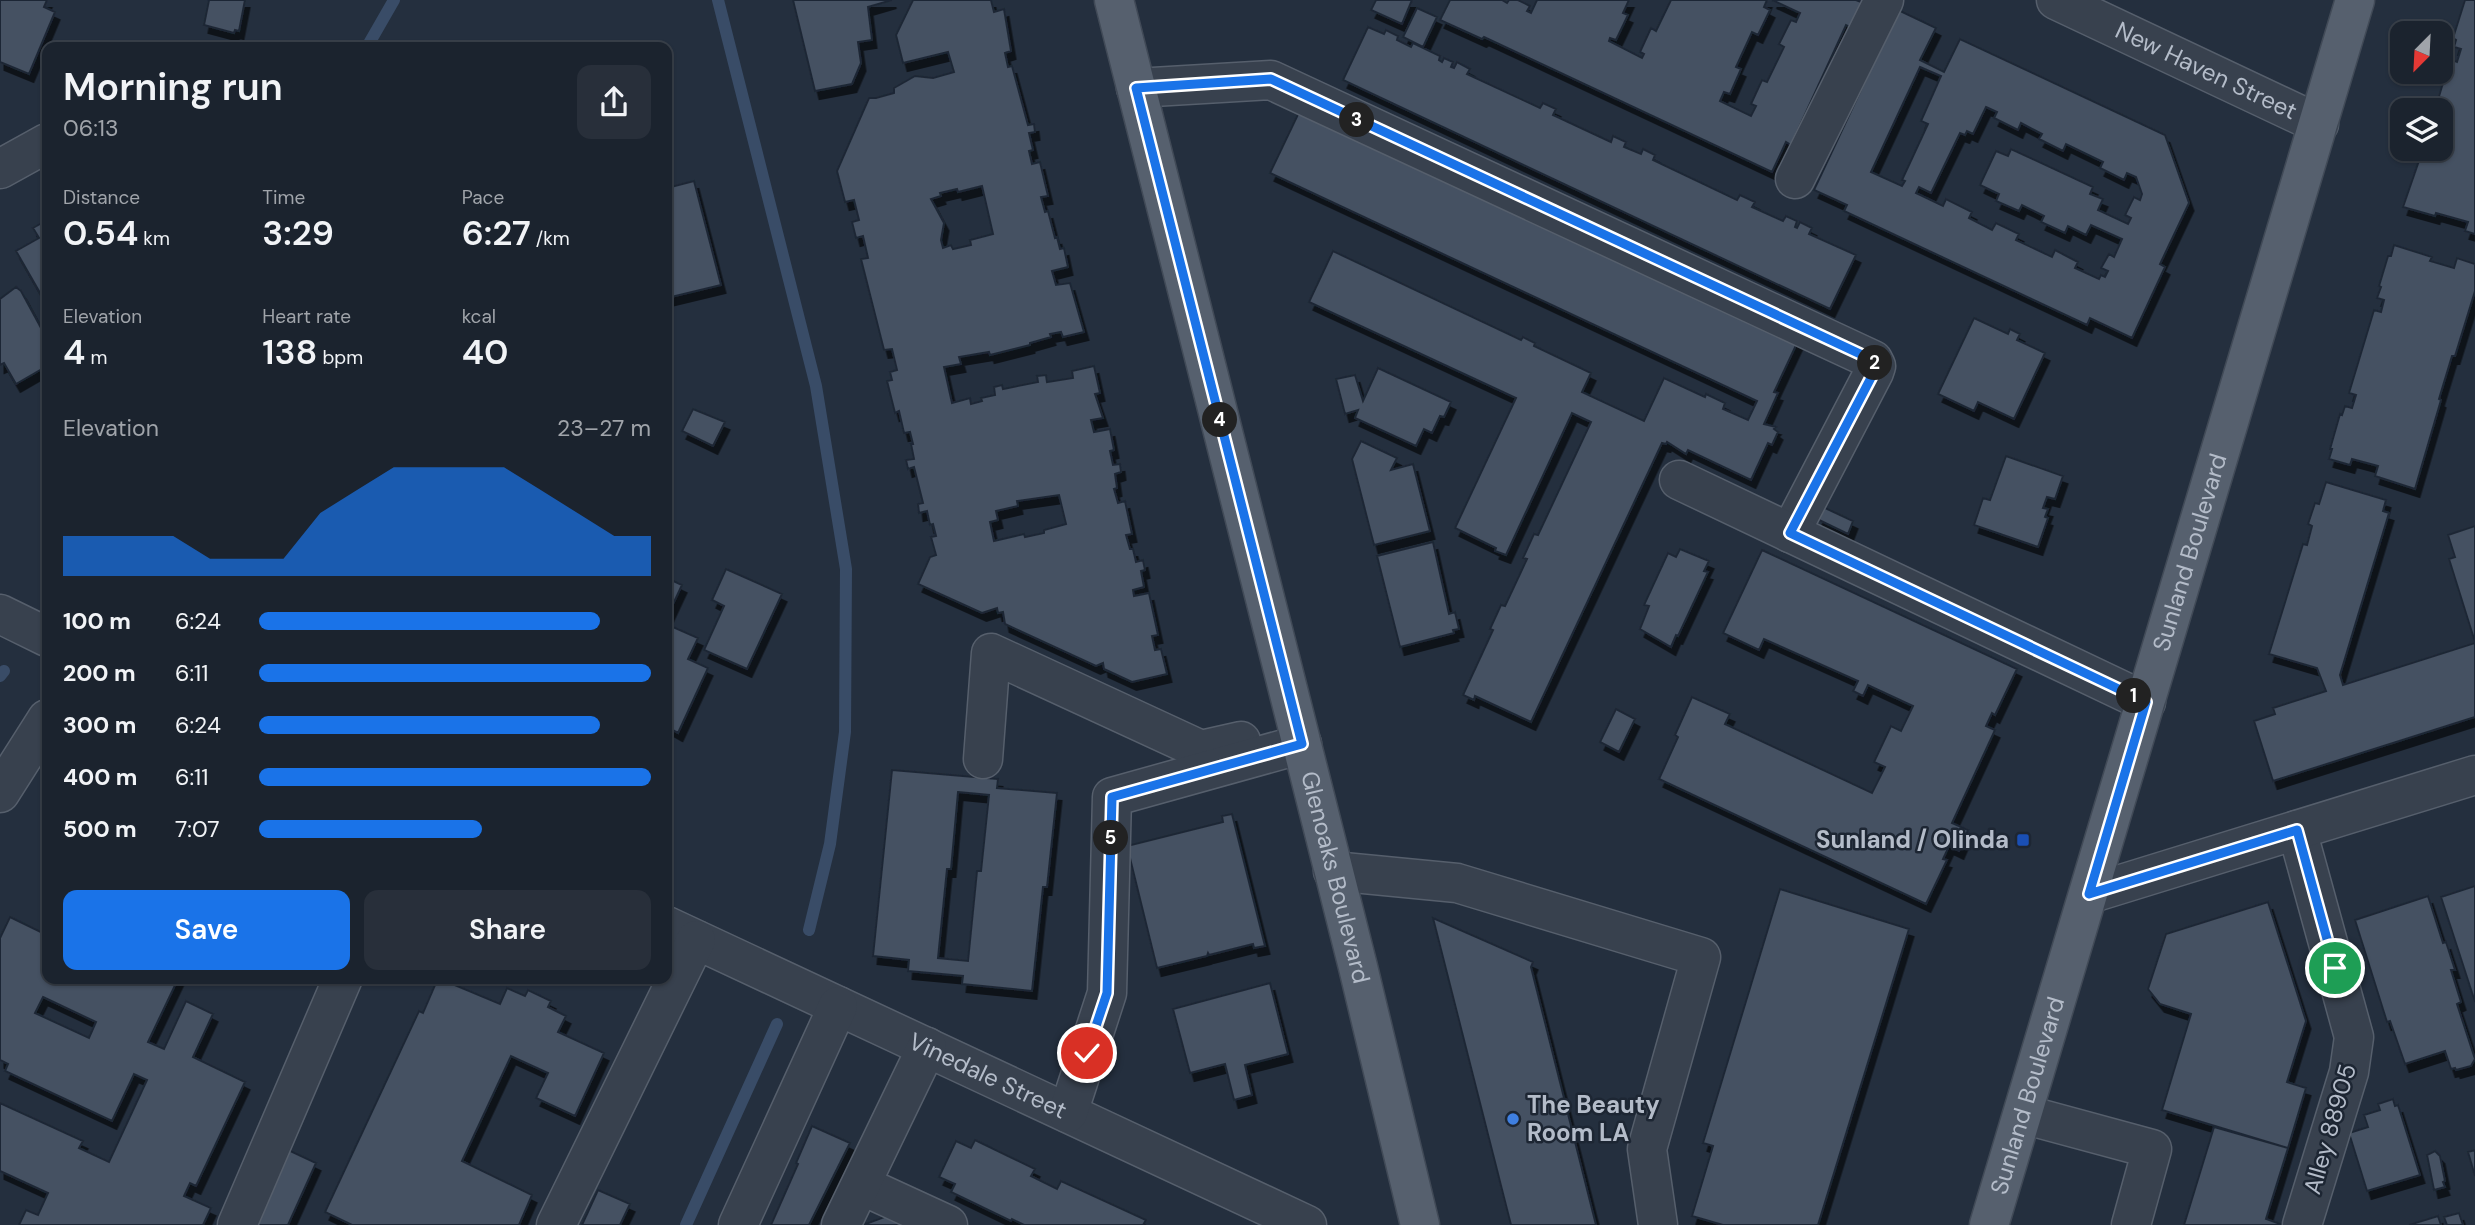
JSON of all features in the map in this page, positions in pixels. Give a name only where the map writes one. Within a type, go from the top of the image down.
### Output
[{"type":"main road","name":"Glenoaks Boulevard","points":[[1114,0],[1300,735],[1420,1225]]},
{"type":"main road","name":"Sunland Boulevard","points":[[1989,1225],[2355,0]]},
{"type":"street","points":[[1795,179],[1884,0]]},
{"type":"street","name":"New Haven Street","points":[[2056,0],[2319,124]]},
{"type":"street","points":[[1136,88],[1271,79],[1873,360],[1876,366],[1874,372],[1790,533]]},
{"type":"street","points":[[0,169],[42,146]]},
{"type":"street","points":[[1679,480],[2146,702]]},
{"type":"street","points":[[0,614],[42,635]]},
{"type":"street","points":[[983,759],[990,653],[1200,750],[1300,735]]},
{"type":"street","points":[[0,793],[42,727]]},
{"type":"street","points":[[1068,1113],[1107,993],[1112,797],[1300,735]]},
{"type":"street","points":[[2089,894],[2475,775]]},
{"type":"street","name":"Alley 88905","points":[[2297,830],[2354,1037],[2349,1072],[2302,1225]]},
{"type":"street","points":[[1333,871],[1457,883],[1701,957],[1647,1149],[1657,1225]]},
{"type":"street","points":[[672,956],[682,933]]},
{"type":"street","name":"Vinedale Street","points":[[682,933],[1307,1225]]},
{"type":"street","points":[[237,1225],[340,984]]},
{"type":"street","points":[[556,1225],[660,984]]},
{"type":"street","points":[[738,1225],[838,1006]]},
{"type":"street","points":[[841,1225],[927,1047]]},
{"type":"street","points":[[2022,1114],[2151,1150],[2131,1225]]},
{"type":"street","points":[[861,1185],[948,1225]]},
{"type":"building","points":[[0,0],[47,0],[44,7],[55,12],[29,74],[0,62]]},
{"type":"building","points":[[209,0],[245,0],[239,31],[235,30],[234,33],[204,25]]},
{"type":"building","points":[[793,0],[892,0],[868,7],[872,40],[858,42],[861,63],[852,84],[815,91]]},
{"type":"building","points":[[913,0],[991,0],[994,12],[1004,9],[1011,51],[1005,53],[1008,67],[1012,66],[1028,125],[1034,124],[1035,132],[1029,133],[1033,150],[1029,151],[1032,164],[1040,162],[1048,196],[1041,197],[1045,212],[1048,211],[1060,249],[1064,248],[1068,267],[1052,271],[1056,285],[1070,283],[1084,332],[1063,337],[1061,332],[1050,334],[1051,337],[1030,345],[990,355],[989,352],[959,357],[961,364],[944,367],[952,403],[970,398],[971,404],[982,401],[981,398],[995,395],[994,387],[1002,385],[1003,389],[1038,382],[1037,376],[1046,375],[1047,382],[1073,378],[1072,371],[1094,366],[1100,393],[1095,394],[1103,418],[1091,420],[1094,432],[1110,429],[1114,450],[1110,451],[1113,465],[1120,464],[1121,472],[1115,474],[1117,488],[1114,489],[1118,503],[1125,501],[1132,534],[1126,535],[1130,549],[1133,549],[1136,562],[1143,560],[1145,570],[1141,571],[1144,587],[1133,590],[1134,596],[1149,593],[1158,635],[1152,636],[1155,650],[1161,649],[1167,674],[1132,682],[1104,669],[1103,663],[1096,666],[1005,624],[1003,612],[998,613],[997,608],[982,613],[918,584],[930,557],[936,555],[931,537],[936,536],[927,511],[919,513],[918,504],[923,503],[914,467],[908,469],[906,460],[914,459],[913,444],[910,432],[904,433],[899,411],[895,413],[887,381],[892,380],[890,372],[897,370],[892,349],[884,350],[861,259],[868,258],[863,236],[856,238],[852,222],[859,220],[854,200],[845,202],[837,171],[869,98],[894,93],[894,88],[915,76],[933,78],[954,72],[948,52],[903,63],[896,35]],"holes":[[[982,186],[993,234],[970,240],[971,245],[953,249],[951,245],[943,248],[941,240],[944,223],[931,199],[941,196],[940,193]],[[1059,495],[1066,524],[1044,530],[1044,533],[1025,537],[1024,534],[994,541],[990,522],[998,520],[996,511],[1018,506],[1017,501]]]},
{"type":"building","points":[[1376,0],[1412,0],[1402,24],[1371,10]]},
{"type":"building","points":[[1450,0],[1502,0],[1507,3],[1509,0],[1518,0],[1530,6],[1527,11],[1531,13],[1537,0],[1629,0],[1623,13],[1628,15],[1616,40],[1610,38],[1609,41],[1642,58],[1644,54],[1640,52],[1651,28],[1656,31],[1671,0],[1767,0],[1764,7],[1770,10],[1758,35],[1752,32],[1736,67],[1741,69],[1730,94],[1724,92],[1720,101],[1751,116],[1756,106],[1751,104],[1762,80],[1767,82],[1784,47],[1779,44],[1791,20],[1796,22],[1800,13],[1772,0],[1856,0],[1866,4],[1854,29],[1846,25],[1791,145],[1786,142],[1772,172],[1484,37],[1482,39],[1440,20]]},
{"type":"building","points":[[2465,0],[2475,0],[2475,234],[2465,231],[2468,222],[2403,207],[2419,161],[2453,161],[2453,98],[2439,98],[2443,84],[2454,84],[2454,61],[2457,62],[2461,49],[2454,47],[2454,35]]},
{"type":"building","points":[[1417,8],[1437,17],[1423,47],[1403,37]]},
{"type":"building","points":[[1894,8],[1936,28],[1920,60],[1944,72],[1960,39],[2165,135],[2189,203],[2160,264],[2165,267],[2132,338],[2090,318],[2087,325],[1844,211],[1847,205],[1814,190],[1890,28]],"holes":[[[1920,67],[1941,76],[1921,121],[1928,124],[1902,180],[1905,181],[1902,186],[1871,172]],[[1986,107],[1997,112],[1994,118],[2018,130],[2021,123],[2042,134],[2039,139],[2063,151],[2066,144],[2103,162],[2100,168],[2124,180],[2127,173],[2136,177],[2142,194],[2140,200],[2134,197],[2125,215],[2131,218],[2128,224],[2098,210],[2103,199],[2090,194],[2093,187],[2011,149],[2008,156],[1996,151],[1980,185],[1999,194],[1996,201],[2019,211],[2022,205],[2044,216],[2041,222],[2065,233],[2068,226],[2086,235],[2091,225],[2122,239],[2114,257],[2109,254],[2101,268],[2108,271],[2105,277],[2101,275],[2099,279],[2075,268],[2078,262],[2055,250],[2052,257],[2016,240],[2019,234],[1996,223],[1992,230],[1969,218],[1972,212],[1946,199],[1943,206],[1916,193],[1919,187],[1931,193],[1960,133],[1965,135],[1967,131],[1973,134]]]},
{"type":"building","points":[[1368,27],[1384,34],[1386,30],[1411,47],[1413,43],[1440,56],[1439,60],[1442,62],[1444,58],[1453,62],[1451,67],[1454,68],[1457,62],[1470,69],[1467,74],[1540,108],[1543,103],[1556,109],[1553,115],[1611,142],[1613,136],[1626,142],[1624,147],[1641,154],[1643,149],[1655,155],[1653,160],[1737,200],[1740,195],[1755,202],[1752,207],[1783,221],[1786,216],[1797,221],[1797,228],[1800,222],[1812,228],[1809,234],[1856,255],[1830,309],[1343,80]]},
{"type":"building","points":[[1302,106],[1798,341],[1774,392],[1778,393],[1764,424],[1776,427],[1774,429],[1778,432],[1772,445],[1768,443],[1751,480],[1688,450],[1686,454],[1667,442],[1662,443],[1531,722],[1475,696],[1474,700],[1463,695],[1493,630],[1490,629],[1501,605],[1505,606],[1527,559],[1523,558],[1534,534],[1538,535],[1591,422],[1572,413],[1506,555],[1455,528],[1516,398],[1309,302],[1333,251],[1521,340],[1523,337],[1535,343],[1534,346],[1591,373],[1582,392],[1644,421],[1664,378],[1725,403],[1723,409],[1748,420],[1757,401],[1270,173]]},
{"type":"building","points":[[694,181],[721,285],[672,297],[672,187]]},
{"type":"building","points":[[42,223],[42,296],[16,251],[39,238],[33,228]]},
{"type":"building","points":[[2394,245],[2432,257],[2430,261],[2454,268],[2457,258],[2475,264],[2475,291],[2455,356],[2452,356],[2415,489],[2375,476],[2378,466],[2352,459],[2350,465],[2329,459],[2340,414],[2342,415],[2345,406],[2352,408],[2356,395],[2349,393],[2374,310],[2381,312],[2384,300],[2377,298],[2381,287],[2379,286]]},
{"type":"building","points":[[16,287],[21,291],[42,330],[42,369],[16,384],[4,363],[0,365],[0,299]]},
{"type":"building","points":[[1974,318],[2008,334],[2010,329],[2020,334],[2017,340],[2045,353],[2014,419],[1978,402],[1974,411],[1938,394]]},
{"type":"building","points":[[1378,368],[1451,402],[1432,433],[1424,429],[1416,446],[1355,418],[1358,410],[1345,414],[1336,379],[1355,375],[1363,401]]},
{"type":"building","points":[[693,409],[725,422],[713,446],[682,431]]},
{"type":"building","points":[[1361,441],[1397,458],[1391,470],[1413,464],[1430,531],[1374,545],[1352,459]]},
{"type":"building","points":[[2006,456],[2063,476],[2055,499],[2047,497],[2043,508],[2048,509],[2045,517],[2048,518],[2038,547],[1974,525],[1983,498],[1990,500]]},
{"type":"building","points":[[2326,482],[2386,500],[2383,511],[2389,513],[2340,675],[2343,685],[2475,643],[2475,717],[2273,781],[2254,721],[2275,714],[2273,708],[2326,691],[2317,668],[2269,654],[2303,544],[2307,545],[2312,526],[2308,524],[2315,503],[2319,504]]},
{"type":"building","points":[[1823,507],[1853,521],[1848,534],[1817,519]]},
{"type":"building","points":[[2475,526],[2475,642],[2449,559],[2455,557],[2448,535]]},
{"type":"building","points":[[1433,542],[1449,614],[1455,612],[1459,629],[1453,630],[1454,633],[1400,647],[1377,556]]},
{"type":"building","points":[[1680,549],[1709,561],[1704,571],[1708,572],[1671,647],[1640,629],[1649,606],[1644,605],[1668,553],[1676,557]]},
{"type":"building","points":[[1762,550],[2017,669],[1995,715],[1992,713],[1986,726],[1995,730],[1952,823],[1968,830],[1959,851],[1949,846],[1943,859],[1947,860],[1926,904],[1659,779],[1692,697],[1730,714],[1725,724],[1872,793],[1885,767],[1874,762],[1891,726],[1901,731],[1913,706],[1868,685],[1863,696],[1853,691],[1858,681],[1764,639],[1759,650],[1723,633]]},
{"type":"building","points":[[726,569],[782,594],[747,669],[704,650],[724,606],[712,600]]},
{"type":"building","points":[[672,580],[682,585],[672,606]]},
{"type":"building","points":[[673,627],[698,638],[688,659],[708,668],[678,733],[672,730]]},
{"type":"building","points":[[1616,709],[1635,719],[1619,752],[1600,742]]},
{"type":"building","points":[[892,770],[998,779],[997,788],[1057,793],[1047,887],[1043,887],[1032,991],[962,984],[963,976],[908,971],[909,960],[873,956]],"holes":[[[958,792],[989,795],[981,871],[977,871],[968,961],[938,958],[947,869],[951,869]]]},
{"type":"building","points":[[1232,814],[1265,946],[1254,948],[1253,944],[1209,955],[1208,953],[1207,956],[1157,968],[1127,846],[1223,822],[1222,816]]},
{"type":"building","points":[[2475,886],[2475,1002],[2441,897]]},
{"type":"building","points":[[1780,889],[1909,929],[1818,1225],[1723,1225],[1692,1216],[1713,1146],[1703,1143]]},
{"type":"building","points":[[2428,896],[2455,970],[2451,970],[2461,1002],[2457,1004],[2475,1059],[2471,1066],[2456,1070],[2451,1069],[2445,1051],[2405,1064],[2390,1021],[2387,1022],[2355,920]]},
{"type":"building","points":[[2268,902],[2306,1021],[2287,1082],[2306,1088],[2288,1148],[2162,1110],[2191,1014],[2160,1004],[2148,989],[2166,934]]},
{"type":"building","points":[[10,917],[42,933],[42,984],[176,984],[148,1042],[164,1049],[186,1001],[213,1014],[193,1057],[245,1082],[196,1186],[190,1183],[184,1196],[211,1208],[203,1225],[19,1225],[26,1210],[38,1215],[48,1193],[0,1171],[0,1103],[83,1141],[79,1148],[109,1162],[147,1080],[134,1074],[112,1121],[5,1071],[8,1064],[0,1060],[0,938]],"holes":[[[43,997],[96,1022],[89,1038],[35,1013]]]},
{"type":"building","points":[[1433,918],[1533,962],[1531,967],[1596,1225],[1511,1225]]},
{"type":"building","points":[[1270,983],[1288,1054],[1245,1065],[1252,1095],[1234,1100],[1225,1064],[1190,1073],[1173,1009]]},
{"type":"building","points":[[435,984],[452,984],[500,1004],[507,988],[525,996],[528,990],[551,1001],[548,1007],[566,1016],[558,1032],[604,1053],[575,1116],[536,1098],[548,1073],[511,1056],[462,1161],[532,1195],[519,1225],[352,1225],[325,1212],[419,1011],[423,1013]]},
{"type":"building","points":[[2393,1099],[2395,1106],[2398,1105],[2420,1175],[2367,1191],[2349,1133],[2368,1127],[2364,1115],[2380,1110],[2378,1104]]},
{"type":"building","points":[[812,1126],[850,1143],[809,1225],[771,1225],[798,1164],[796,1163]]},
{"type":"building","points":[[2214,1127],[2288,1148],[2266,1219],[2283,1225],[2184,1225]]},
{"type":"building","points":[[975,1140],[1035,1169],[1031,1176],[1057,1189],[1061,1181],[1146,1220],[1143,1225],[1024,1225],[1012,1219],[1011,1221],[951,1192],[955,1184],[939,1177],[956,1141],[971,1148]]},
{"type":"building","points":[[284,1148],[316,1163],[288,1225],[249,1225]]},
{"type":"building","points":[[2475,1150],[2475,1176],[2468,1152]]},
{"type":"building","points":[[2435,1151],[2440,1156],[2445,1187],[2434,1190],[2427,1155]]},
{"type":"building","points":[[598,1190],[630,1204],[620,1225],[582,1225]]},
{"type":"building","points":[[2459,1213],[2463,1225],[2447,1225],[2444,1217]]},
{"type":"building","points":[[887,1216],[922,1225],[863,1225]]},
{"type":"building","points":[[2438,1216],[2441,1225],[2409,1225]]},
{"type":"waterway","points":[[370,42],[394,0]]},
{"type":"waterway","points":[[718,0],[816,386],[846,569],[845,732],[830,844],[809,930]]},
{"type":"waterway","points":[[0,676],[4,671]]},
{"type":"waterway","points":[[686,1225],[777,1024]]},
{"type":"place","name":"Sunland / Olinda","points":[[2023,840]]},
{"type":"place","name":"The Beauty Room LA","points":[[1513,1119]]},
{"type":"route","points":[[1087,1053],[1107,993],[1112,797],[1302,744],[1136,88],[1271,79],[1873,360],[1876,366],[1874,372],[1790,533],[2146,702],[2089,894],[2297,830],[2335,968]]}]
